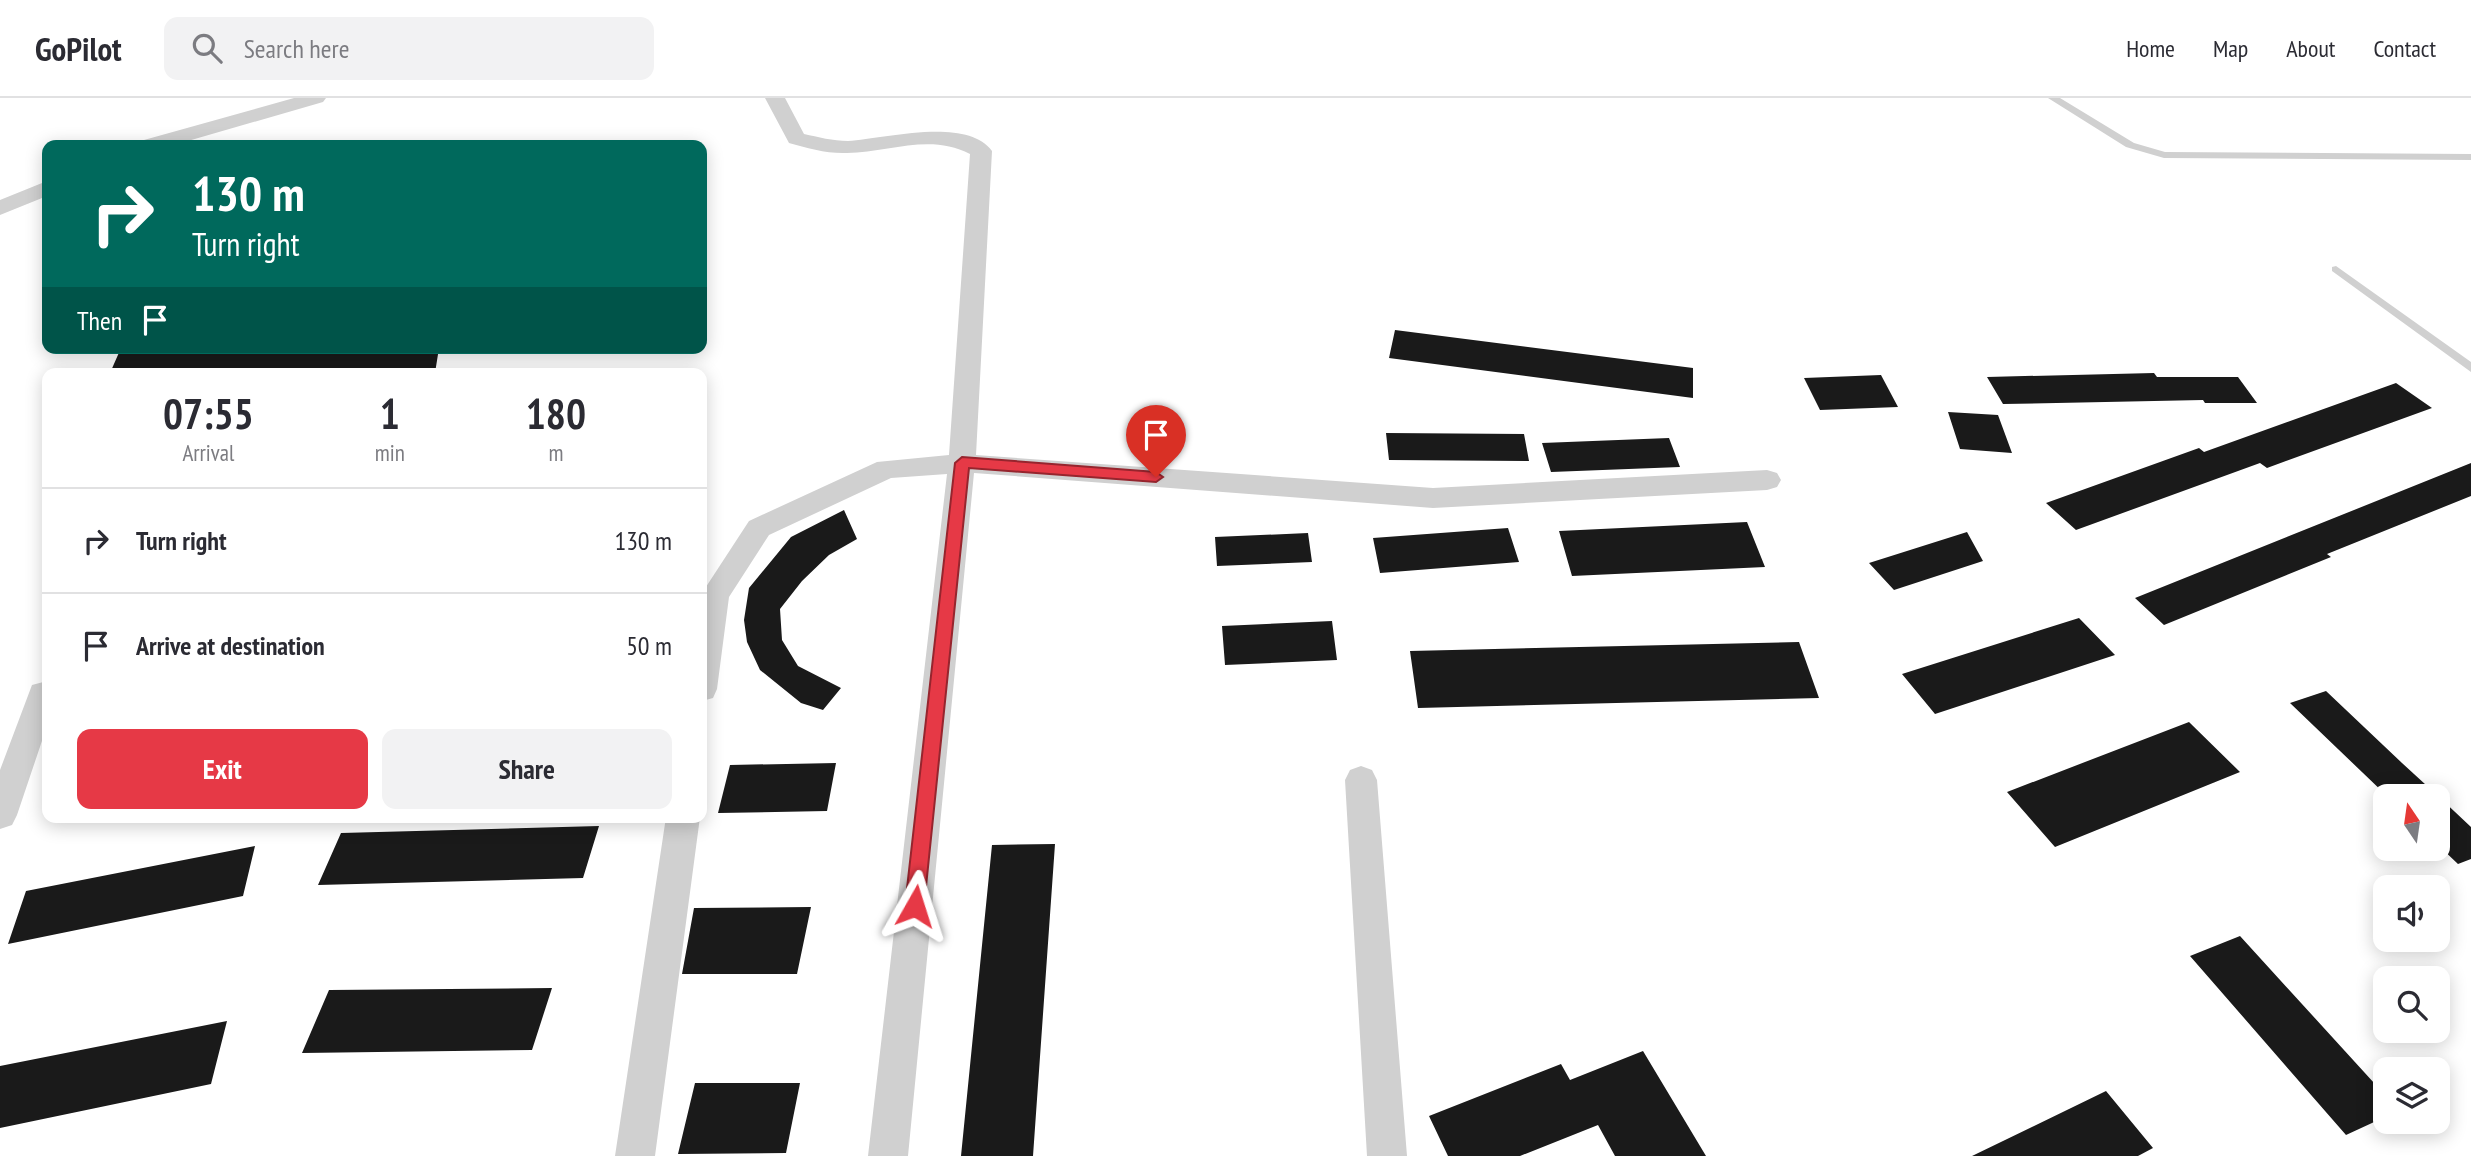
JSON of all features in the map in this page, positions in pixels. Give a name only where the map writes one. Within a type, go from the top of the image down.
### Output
[{"type":"street","points":[[169,140],[316,98]]},
{"type":"street","points":[[775,98],[796,139],[847,147],[898,139],[965,140],[981,151],[962,463],[888,1156]]},
{"type":"street","points":[[0,208],[42,190]]},
{"type":"street","points":[[708,596],[759,528],[887,470],[962,463],[1433,498],[1767,480]]},
{"type":"street","points":[[0,814],[42,697]]},
{"type":"street","points":[[1361,780],[1387,1156]]},
{"type":"street","points":[[635,1156],[682,823]]},
{"type":"lane","points":[[2053,98],[2130,145],[2164,155],[2471,158]]},
{"type":"lane","points":[[2336,269],[2471,368]]},
{"type":"building","points":[[1395,330],[1693,368],[1693,398],[1389,358]]},
{"type":"building","points":[[118,354],[438,354],[436,368],[112,368]]},
{"type":"building","points":[[2154,373],[2157,377],[2238,377],[2257,403],[2205,403],[2203,400],[2003,404],[1987,377]]},
{"type":"building","points":[[1881,375],[1898,407],[1820,410],[1804,378]]},
{"type":"building","points":[[2396,383],[2432,408],[2267,468],[2260,463],[2076,530],[2046,503],[2199,448],[2204,452]]},
{"type":"building","points":[[1948,412],[1998,415],[2012,453],[1960,449]]},
{"type":"building","points":[[1386,433],[1524,434],[1529,461],[1389,460]]},
{"type":"building","points":[[1669,438],[1680,467],[1551,472],[1542,443]]},
{"type":"building","points":[[2471,463],[2471,496],[2327,554],[2331,557],[2164,625],[2135,598]]},
{"type":"building","points":[[844,510],[857,539],[829,555],[802,581],[780,609],[782,640],[798,666],[841,688],[823,710],[801,703],[760,670],[747,642],[744,620],[749,588],[791,537]]},
{"type":"building","points":[[1747,522],[1765,567],[1572,576],[1559,531]]},
{"type":"building","points":[[1508,528],[1519,562],[1380,573],[1373,538]]},
{"type":"building","points":[[1967,532],[1983,561],[1894,590],[1869,563]]},
{"type":"building","points":[[1308,533],[1312,562],[1217,566],[1215,537]]},
{"type":"building","points":[[2079,618],[2115,655],[1935,714],[1902,674]]},
{"type":"building","points":[[1332,621],[1337,660],[1225,665],[1222,626]]},
{"type":"building","points":[[1799,642],[1819,698],[1418,708],[1410,651]]},
{"type":"building","points":[[2326,691],[2425,784],[2374,784],[2290,703]]},
{"type":"building","points":[[2189,722],[2240,772],[2055,847],[2007,792]]},
{"type":"building","points":[[836,763],[827,811],[718,813],[730,765]]},
{"type":"building","points":[[2450,807],[2471,827],[2471,859],[2458,864],[2450,856]]},
{"type":"building","points":[[599,826],[583,878],[318,885],[341,833]]},
{"type":"building","points":[[1055,844],[1033,1156],[961,1156],[992,845]]},
{"type":"building","points":[[255,846],[243,896],[8,944],[26,891]]},
{"type":"building","points":[[811,907],[797,974],[682,974],[694,908]]},
{"type":"building","points":[[2240,936],[2373,1082],[2373,1123],[2346,1135],[2190,956]]},
{"type":"building","points":[[552,988],[532,1050],[302,1053],[329,990]]},
{"type":"building","points":[[227,1021],[211,1084],[0,1128],[0,1066]]},
{"type":"building","points":[[1643,1051],[1706,1156],[1615,1156],[1598,1125],[1520,1156],[1448,1156],[1429,1116],[1561,1064],[1570,1080]]},
{"type":"building","points":[[695,1083],[800,1083],[786,1153],[678,1154]]},
{"type":"building","points":[[2106,1091],[2153,1148],[2138,1156],[1972,1156]]},
{"type":"route","points":[[915,906],[962,463],[1156,477]]}]
